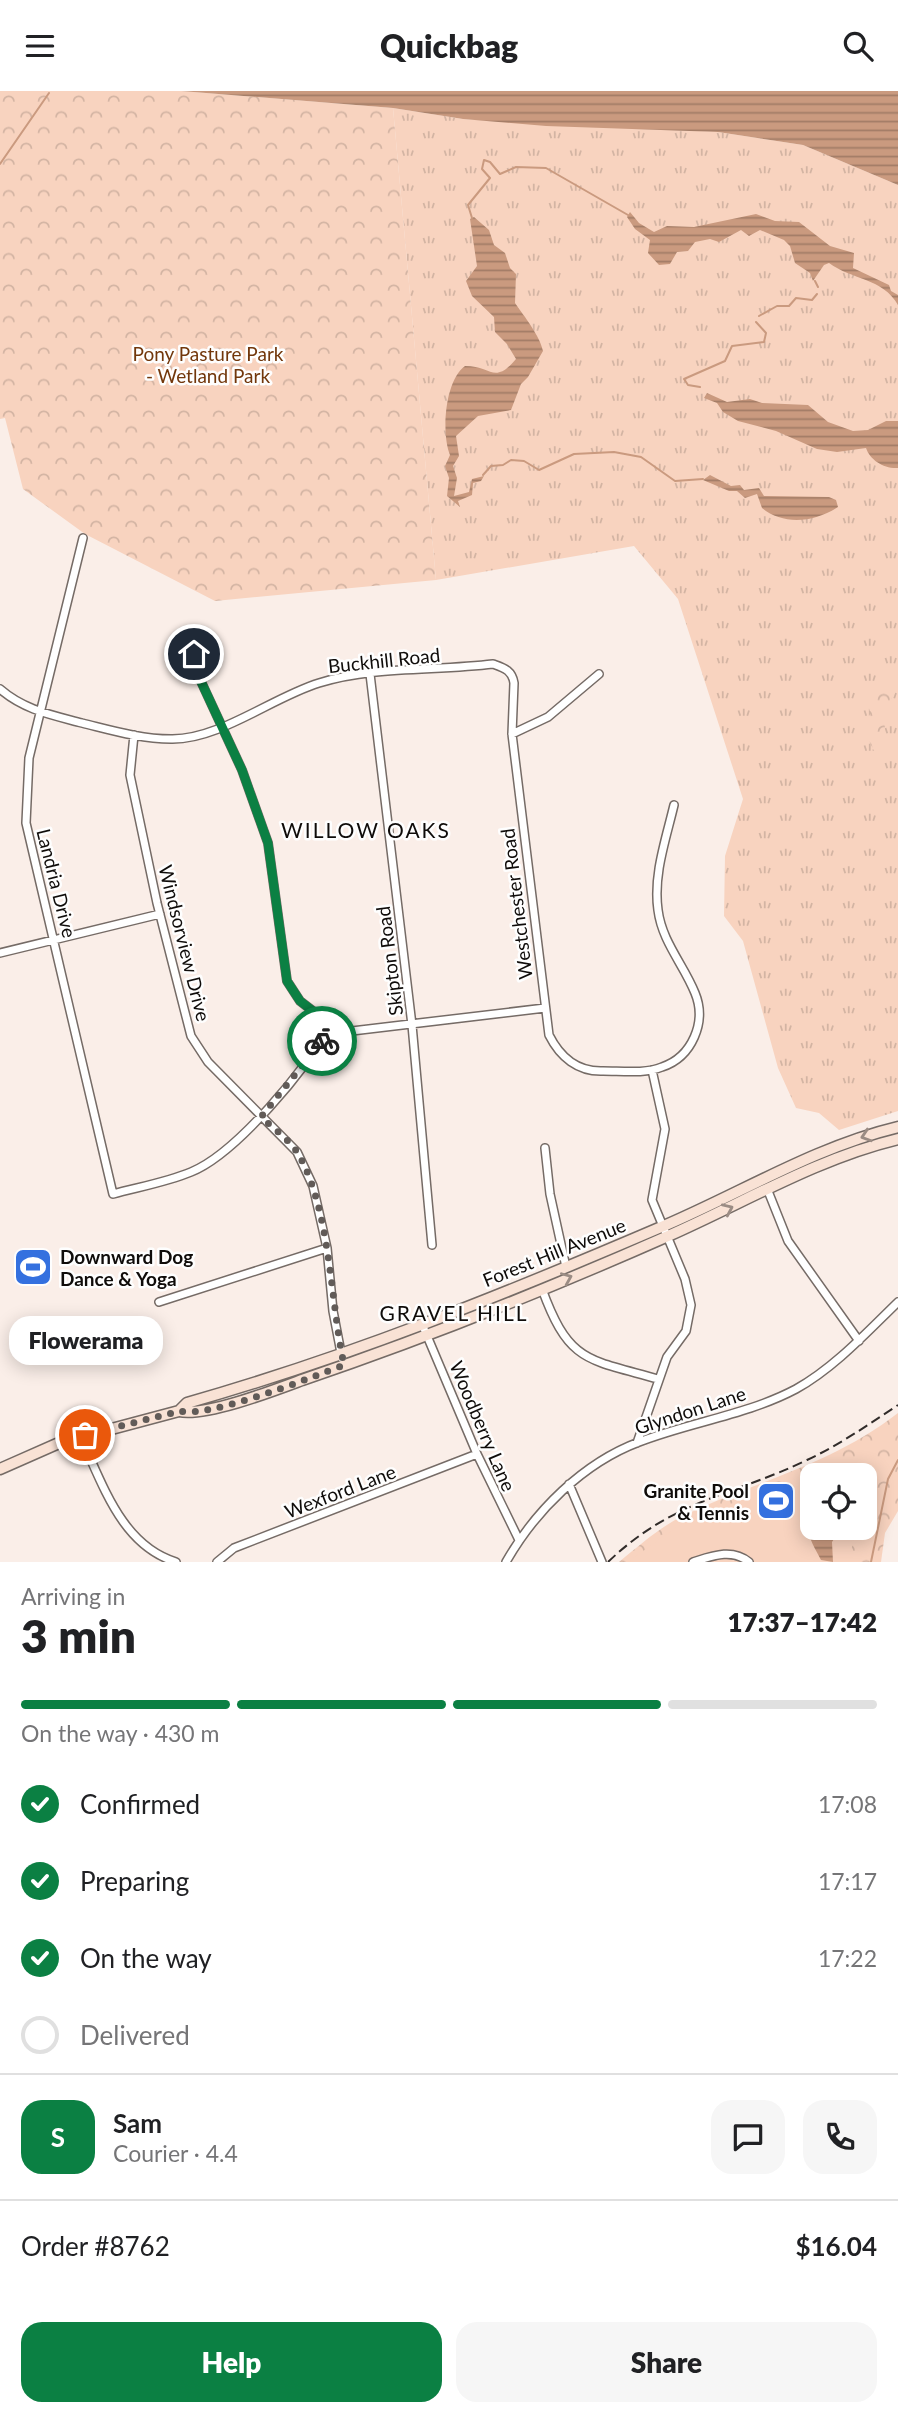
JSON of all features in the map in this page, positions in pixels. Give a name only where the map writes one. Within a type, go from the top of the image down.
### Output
[{"type":"main road","name":"Forest Hill Avenue","points":[[180,1411],[187,1403],[542,1289],[836,1147],[898,1127]]},
{"type":"main road","name":"Forest Hill Avenue","points":[[0,1469],[80,1436],[180,1411],[191,1413],[237,1401],[344,1365],[566,1267],[768,1191],[840,1158],[898,1139]]},
{"type":"street","name":"Landria Drive","points":[[83,538],[29,758],[26,823],[113,1194],[193,1171],[227,1149],[261,1117]]},
{"type":"street","points":[[190,632],[198,675],[242,770],[268,843],[287,981],[300,1001],[331,1025],[352,1031],[545,1008]]},
{"type":"street","name":"Buckhill Road","points":[[0,689],[15,702],[41,713],[134,735],[173,740],[221,728],[319,683],[370,674],[493,664]]},
{"type":"street","name":"Westchester Road","points":[[493,664],[505,668],[513,676],[512,734],[545,1008],[554,1043],[582,1069],[590,1072],[652,1070]]},
{"type":"street","name":"Skipton Road","points":[[370,674],[412,1025],[432,1245]]},
{"type":"street","points":[[512,734],[548,717],[599,674]]},
{"type":"street","name":"Windsorview Drive","points":[[134,735],[130,775],[160,914],[191,1036],[208,1062],[297,1152],[313,1186],[327,1248],[333,1311],[344,1365]]},
{"type":"street","points":[[637,1443],[667,1357],[686,1331],[691,1305],[685,1279],[652,1200],[665,1129],[652,1070],[670,1064],[686,1050],[693,1041],[698,1020],[696,995],[667,943],[658,911],[660,863],[674,805]]},
{"type":"street","points":[[0,953],[160,914]]},
{"type":"street","points":[[261,1117],[322,1042],[331,1025]]},
{"type":"street","points":[[544,1148],[552,1205],[566,1267]]},
{"type":"street","points":[[768,1191],[788,1241],[822,1294],[859,1341]]},
{"type":"street","points":[[159,1302],[327,1248]]},
{"type":"street","points":[[542,1289],[556,1326],[568,1344],[595,1361],[658,1379]]},
{"type":"street","name":"Glyndon Lane","points":[[506,1562],[519,1539],[569,1484],[601,1461],[637,1443],[767,1402],[788,1392],[859,1341],[898,1303]]},
{"type":"street","name":"Woodberry Lane","points":[[424,1329],[477,1454],[519,1539]]},
{"type":"street","points":[[80,1436],[135,1540],[156,1556],[176,1562]]},
{"type":"street","name":"Wexford Lane","points":[[217,1562],[234,1548],[477,1454]]},
{"type":"street","points":[[569,1484],[602,1562]]},
{"type":"street","points":[[693,1562],[729,1554],[740,1555],[748,1562]]},
{"type":"green space","name":"Pony Pasture Park - Wetland Park","points":[[0,91],[181,91],[393,108],[436,580],[215,601],[85,534],[23,489],[5,418],[0,419]]},
{"type":"green space","points":[[393,108],[463,119],[718,132],[803,145],[898,185],[898,1111],[839,1130],[819,1113],[796,1108],[778,1068],[743,941],[724,916],[725,856],[743,799],[678,599],[634,546],[436,580]]},
{"type":"green space","points":[[886,678],[891,680],[895,693],[884,710],[885,731],[880,749],[874,751],[864,730],[870,714],[868,701],[878,681]]},
{"type":"green space","points":[[898,1413],[898,1511],[885,1533],[881,1562],[833,1562],[838,1540],[877,1540],[877,1463],[811,1463],[872,1431]]},
{"type":"green space","points":[[800,1467],[800,1502],[773,1562],[619,1562],[676,1519]]},
{"type":"green space","name":"Granite Pool & Tennis","points":[[800,1476],[800,1540],[854,1540],[848,1562],[628,1562],[678,1526]]},
{"type":"shaded area","points":[[181,91],[898,91],[898,185],[803,145],[718,132],[546,126],[463,119],[393,108]]},
{"type":"shaded area","points":[[630,212],[639,223],[654,232],[667,226],[694,227],[756,214],[775,221],[799,222],[830,246],[854,253],[853,268],[889,285],[891,291],[898,295],[898,305],[892,296],[876,284],[829,263],[824,265],[813,281],[810,273],[795,263],[790,246],[784,240],[760,230],[749,236],[741,230],[719,242],[710,239],[695,242],[688,251],[677,252],[670,264],[659,265],[648,253],[650,240],[635,229],[627,217]]},
{"type":"shaded area","points":[[474,217],[489,230],[494,245],[505,253],[510,268],[516,274],[515,303],[535,333],[543,351],[521,384],[511,410],[478,416],[456,436],[459,456],[453,466],[457,478],[454,496],[469,492],[472,479],[484,476],[481,481],[473,483],[472,495],[458,501],[460,507],[447,496],[449,478],[445,466],[450,455],[446,421],[453,383],[465,366],[497,373],[509,367],[516,359],[507,344],[495,332],[494,317],[472,296],[466,281],[477,266],[470,219]]},
{"type":"shaded area","points":[[707,393],[727,402],[750,399],[762,403],[808,405],[828,422],[853,431],[868,430],[886,421],[898,421],[898,468],[878,463],[866,448],[837,452],[817,449],[776,431],[738,421],[723,412],[717,403],[704,398]]},
{"type":"shaded area","points":[[710,475],[731,486],[740,485],[744,490],[759,488],[764,496],[829,497],[836,500],[838,507],[810,519],[780,518],[762,508],[757,494],[745,498],[737,491],[729,491],[703,480]]},
{"type":"shaded area","points":[[811,1540],[833,1540],[833,1562],[821,1560]]},
{"type":"waterway","points":[[0,164],[49,93]]},
{"type":"waterway","points":[[472,218],[468,205],[490,178],[482,169],[484,160],[490,162],[500,174],[516,167],[546,168],[628,215]]},
{"type":"waterway","points":[[815,281],[818,287]]},
{"type":"waterway","points":[[759,316],[777,306],[789,306],[796,298],[812,300],[817,294]]},
{"type":"waterway","points":[[700,387],[688,385],[684,379],[725,361],[732,346],[764,342],[766,333],[756,322]]},
{"type":"waterway","points":[[483,475],[491,466],[503,465],[511,460],[524,461],[539,470],[574,454],[614,452],[641,457],[675,481],[703,479]]},
{"type":"waterway","points":[[871,1562],[888,1479],[898,1460]]},
{"type":"railway","points":[[608,1562],[632,1541],[680,1512],[807,1460],[898,1405]]},
{"type":"way so far","points":[[85,1435],[180,1411],[191,1413],[237,1401],[344,1365],[333,1311],[327,1248],[313,1186],[297,1152],[261,1117],[322,1041]]},
{"type":"place","name":"Downward Dog Dance & Yoga","points":[[33,1267]]},
{"type":"place","name":"Flowerama","points":[[85,1435]]},
{"type":"place","name":"Granite Pool & Tennis","points":[[776,1501]]},
{"type":"district","name":"WILLOW OAKS","points":[[366,829]]},
{"type":"district","name":"GRAVEL HILL","points":[[454,1312]]},
{"type":"route","points":[[194,654],[198,675],[242,770],[268,843],[287,981],[300,1001],[331,1025],[322,1041]]}]
